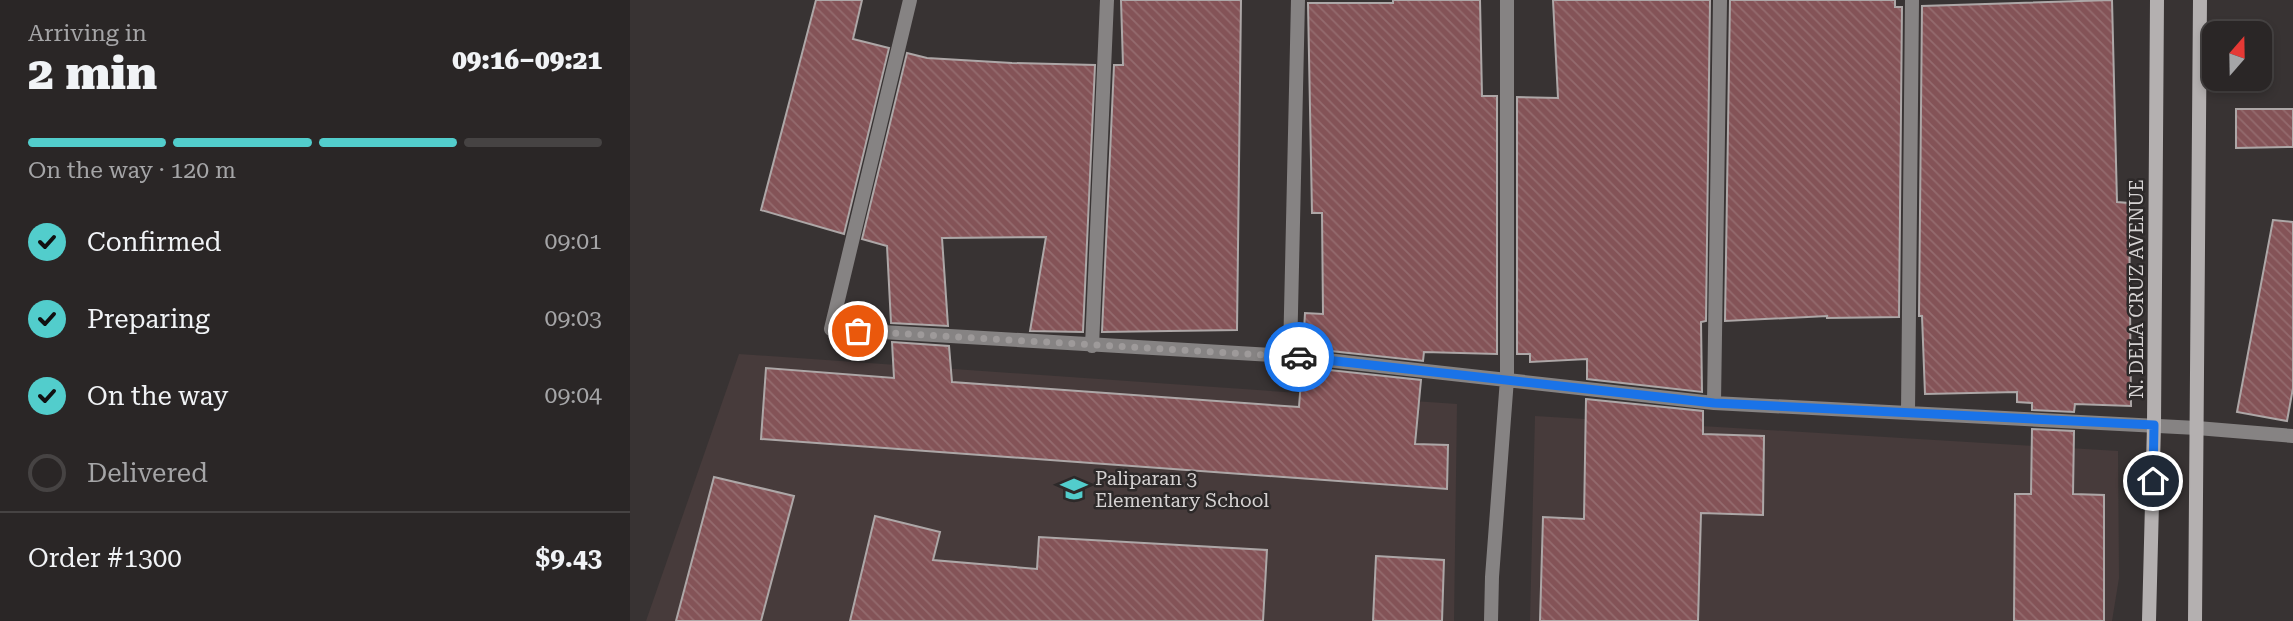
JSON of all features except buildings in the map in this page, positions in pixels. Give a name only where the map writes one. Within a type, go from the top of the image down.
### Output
[{"type":"street","points":[[911,0],[831,329],[1290,356],[1714,403],[2154,425],[2293,436]]},
{"type":"street","points":[[1092,346],[1107,0]]},
{"type":"street","points":[[1290,356],[1298,0]]},
{"type":"street","points":[[1491,621],[1507,379],[1507,0]]},
{"type":"street","points":[[1714,403],[1720,0]]},
{"type":"street","points":[[1909,413],[1912,0]]},
{"type":"street","name":"N. DELA CRUZ AVENUE","points":[[2149,621],[2154,425],[2157,0]]},
{"type":"street","points":[[2194,621],[2200,0]]},
{"type":"shaded area","name":"Paliparan 3 Elementary School","points":[[739,354],[1457,404],[1454,621],[646,621]]},
{"type":"shaded area","points":[[1535,416],[2118,451],[2119,578],[2112,621],[1530,621]]},
{"type":"way so far","points":[[858,331],[1299,357]]},
{"type":"place","name":"Paliparan 3 Elementary School","points":[[1074,489]]},
{"type":"route","points":[[1299,357],[1714,403],[2154,425],[2153,481]]}]
